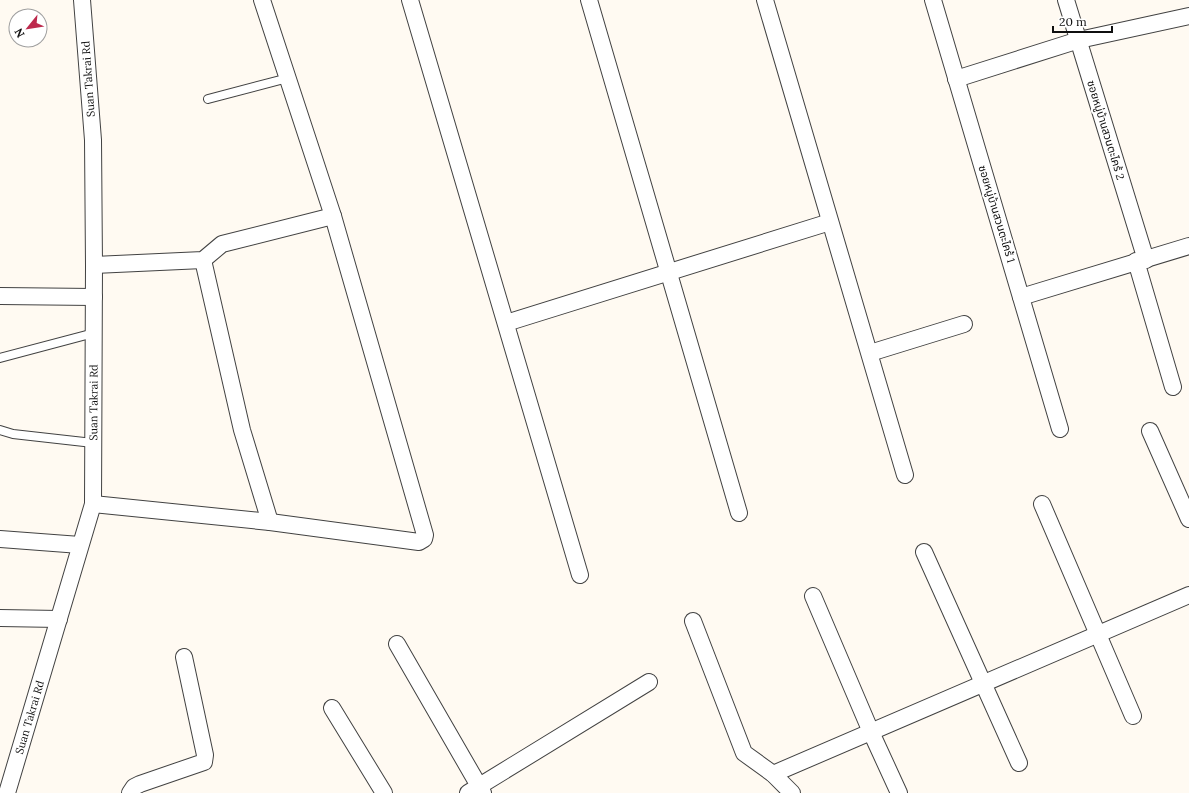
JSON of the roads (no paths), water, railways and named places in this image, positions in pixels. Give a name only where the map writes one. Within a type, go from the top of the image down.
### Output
[{"type":"street","name":"Suan Takrai Rd","points":[[7,793],[92,504],[94,333],[93,140],[82,0]]},
{"type":"street","points":[[92,504],[270,522],[419,542],[424,539],[426,535],[333,216],[262,0]]},
{"type":"street","points":[[410,0],[580,575]]},
{"type":"street","points":[[589,0],[739,513]]},
{"type":"street","points":[[765,0],[905,474]]},
{"type":"street","name":"ซอยหมู่บ้านสวนตะไคร้ 1","points":[[933,0],[1060,429]]},
{"type":"street","name":"ซอยหมู่บ้านสวนตะไคร้ 2","points":[[1066,0],[1079,40],[1141,261],[1173,387]]},
{"type":"street","points":[[956,79],[1079,40],[1189,16]]},
{"type":"street","points":[[94,265],[203,260],[222,244],[333,216]]},
{"type":"street","points":[[506,323],[830,222]]},
{"type":"street","points":[[1021,297],[1189,246]]},
{"type":"street","points":[[203,260],[242,430],[270,522]]},
{"type":"street","points":[[0,296],[94,297]]},
{"type":"street","points":[[870,353],[964,324]]},
{"type":"street","points":[[1150,430],[1189,519]]},
{"type":"street","points":[[1042,504],[1133,716]]},
{"type":"street","points":[[0,539],[80,545]]},
{"type":"street","points":[[924,552],[1018,763]]},
{"type":"street","points":[[773,774],[1189,595]]},
{"type":"street","points":[[813,596],[871,732],[899,793]]},
{"type":"street","points":[[0,618],[59,619]]},
{"type":"street","points":[[692,621],[744,753],[773,774],[792,793]]},
{"type":"street","points":[[397,644],[477,791],[649,682]]},
{"type":"street","points":[[130,793],[134,787],[140,784],[204,762],[205,755],[184,657]]},
{"type":"street","points":[[332,708],[384,793]]},
{"type":"lane","points":[[208,99],[288,78]]},
{"type":"lane","points":[[0,358],[94,333]]},
{"type":"lane","points":[[0,430],[13,434],[93,443]]}]
